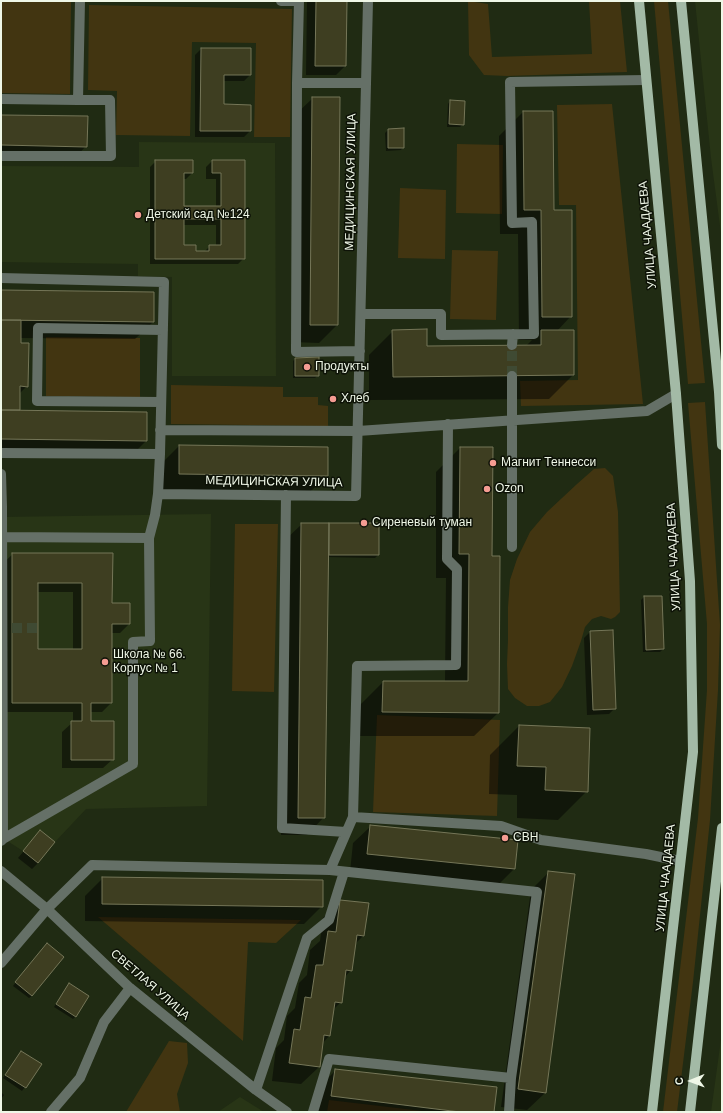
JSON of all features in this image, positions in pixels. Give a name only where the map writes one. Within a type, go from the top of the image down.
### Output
[{"type":"main road","name":"УЛИЦА ЧААДАЕВА","points":[[639,1],[676,394],[690,581],[693,752],[652,1112]]},
{"type":"main road","points":[[681,1],[719,392],[722,445]]},
{"type":"main road","points":[[690,1112],[722,828]]},
{"type":"street","points":[[78,100],[80,1]]},
{"type":"street","points":[[281,1],[299,1],[297,83],[296,352],[360,351]]},
{"type":"street","name":"МЕДИЦИНСКАЯ УЛИЦА","points":[[158,494],[356,496],[368,1]]},
{"type":"street","points":[[360,314],[441,314],[441,335],[534,334],[532,222],[512,223],[510,82],[646,80]]},
{"type":"street","points":[[297,83],[366,83]]},
{"type":"street","points":[[1,99],[110,100],[111,156],[1,156]]},
{"type":"street","points":[[1,278],[164,282],[158,494],[155,515],[149,538],[150,641],[133,642],[133,764],[2,840]]},
{"type":"street","points":[[161,402],[37,401],[38,328],[163,330]]},
{"type":"street","points":[[512,345],[513,334]]},
{"type":"street","points":[[512,376],[512,547]]},
{"type":"street","points":[[160,430],[358,431],[648,411],[676,394]]},
{"type":"street","points":[[330,870],[353,817],[357,666],[456,665],[457,569],[447,559],[448,424]]},
{"type":"street","points":[[1,453],[160,454]]},
{"type":"street","points":[[1,474],[2,840]]},
{"type":"street","points":[[286,495],[282,828],[346,832]]},
{"type":"street","points":[[2,537],[149,538]]},
{"type":"street","points":[[353,817],[501,826],[541,840],[646,854],[680,861]]},
{"type":"street","points":[[1,963],[47,909],[92,865],[330,870],[537,892],[511,1078],[509,1112]]},
{"type":"street","name":"СВЕТЛАЯ УЛИЦА","points":[[1,871],[47,909],[130,988],[256,1090],[287,1112]]},
{"type":"street","points":[[256,1090],[307,938],[329,920],[344,872]]},
{"type":"street","points":[[51,1112],[80,1078],[104,1022],[130,988]]},
{"type":"street","points":[[313,1112],[329,1059],[511,1078]]},
{"type":"shaded area","points":[[1,1],[71,2],[70,94],[1,93]]},
{"type":"shaded area","points":[[468,1],[488,4],[492,57],[592,54],[589,1],[620,1],[627,72],[507,76],[484,75],[469,55]]},
{"type":"shaded area","points":[[654,1],[668,1],[705,383],[688,384]]},
{"type":"shaded area","points":[[695,1],[722,1],[722,241],[711,158]]},
{"type":"shaded area","points":[[89,5],[292,9],[290,137],[254,137],[256,43],[192,42],[190,136],[116,135],[117,91],[88,90]]},
{"type":"shaded area","points":[[612,104],[643,404],[521,406],[520,381],[578,380],[576,205],[559,205],[557,105]]},
{"type":"shaded area","name":"Детский сад №124","points":[[139,142],[275,143],[276,376],[172,376],[172,277],[138,276],[138,264],[1,262],[1,166],[139,167]]},
{"type":"shaded area","points":[[457,144],[503,145],[502,214],[456,213]]},
{"type":"shaded area","points":[[400,188],[446,190],[445,259],[398,258]]},
{"type":"shaded area","points":[[452,250],[498,251],[496,320],[450,319]]},
{"type":"shaded area","points":[[46,337],[140,338],[140,397],[46,396]]},
{"type":"shaded area","points":[[171,385],[283,387],[283,397],[318,397],[318,405],[328,406],[328,426],[171,424]]},
{"type":"shaded area","points":[[705,402],[720,625],[718,690],[710,820],[693,982],[677,1112],[663,1112],[698,818],[707,690],[707,624],[688,403]]},
{"type":"shaded area","points":[[605,468],[613,476],[618,512],[620,612],[611,619],[601,616],[592,619],[585,627],[572,666],[562,687],[550,702],[539,706],[527,706],[515,698],[508,689],[508,607],[510,580],[517,559],[530,532],[547,512],[594,469]]},
{"type":"shaded area","name":"Школа № 66. Корпус № 1","points":[[211,514],[207,806],[86,809],[55,842],[38,863],[1,837],[1,517]]},
{"type":"shaded area","points":[[235,524],[278,524],[274,692],[232,691]]},
{"type":"shaded area","points":[[377,715],[500,720],[497,816],[373,812]]},
{"type":"shaded area","points":[[98,917],[301,920],[276,943],[248,942],[243,1041]]},
{"type":"shaded area","points":[[722,1032],[722,1112],[711,1112]]},
{"type":"shaded area","points":[[169,1041],[187,1043],[188,1063],[177,1094],[180,1112],[126,1112]]},
{"type":"shaded area","points":[[240,1097],[264,1112],[218,1112]]},
{"type":"shaded area","points":[[329,1100],[431,1112],[327,1112]]},
{"type":"building","points":[[316,1],[347,1],[346,66],[315,66]]},
{"type":"building","points":[[201,48],[251,48],[251,75],[224,75],[224,104],[251,105],[251,131],[200,131]]},
{"type":"building","points":[[312,97],[340,97],[338,325],[310,325]]},
{"type":"building","points":[[450,100],[465,101],[464,125],[449,124]]},
{"type":"building","points":[[523,111],[553,111],[554,210],[572,210],[572,317],[542,317],[541,210],[524,210]]},
{"type":"building","points":[[1,115],[88,116],[87,147],[1,145]]},
{"type":"building","points":[[404,128],[404,148],[388,148],[388,129]]},
{"type":"building","points":[[155,160],[193,160],[193,173],[184,173],[184,206],[221,206],[221,173],[212,173],[212,160],[245,160],[245,259],[155,259]],"holes":[[[184,219],[221,219],[221,245],[209,245],[209,251],[196,251],[196,245],[184,245]]]},
{"type":"building","points":[[1,290],[154,292],[154,322],[1,320]]},
{"type":"building","points":[[1,320],[21,320],[21,343],[29,343],[28,387],[20,386],[20,410],[1,410]]},
{"type":"building","points":[[427,329],[427,346],[541,345],[541,330],[574,330],[574,375],[393,377],[392,330]]},
{"type":"building","name":"Продукты","points":[[319,357],[319,376],[295,376],[295,358]]},
{"type":"building","points":[[1,410],[147,412],[147,441],[1,439]]},
{"type":"building","points":[[179,445],[328,447],[328,476],[179,474]]},
{"type":"building","points":[[460,447],[493,447],[492,556],[500,556],[499,713],[382,712],[383,681],[468,681],[469,554],[459,554]]},
{"type":"building","points":[[301,523],[329,523],[325,818],[298,818]]},
{"type":"building","points":[[329,523],[379,523],[379,555],[329,555]]},
{"type":"building","points":[[12,553],[113,553],[112,603],[130,603],[130,624],[112,624],[112,703],[91,703],[91,721],[114,721],[114,760],[71,760],[71,721],[82,721],[82,703],[12,703]],"holes":[[[38,583],[82,583],[82,649],[38,649]]]},
{"type":"building","points":[[644,596],[662,596],[664,649],[646,650]]},
{"type":"building","points":[[613,630],[616,709],[593,710],[590,631]]},
{"type":"building","points":[[519,725],[590,728],[588,792],[545,790],[546,767],[517,766]]},
{"type":"building","points":[[370,825],[518,840],[515,869],[367,854]]},
{"type":"building","points":[[40,830],[55,842],[38,863],[23,851]]},
{"type":"building","points":[[548,871],[575,874],[546,1093],[518,1089]]},
{"type":"building","points":[[102,877],[323,880],[323,907],[102,904]]},
{"type":"building","points":[[340,900],[369,903],[364,936],[357,935],[352,971],[346,970],[342,1003],[335,1002],[330,1036],[324,1035],[320,1067],[289,1063],[294,1029],[300,1030],[305,997],[311,998],[316,965],[323,965],[328,931],[336,932]]},
{"type":"building","points":[[47,943],[64,957],[32,996],[15,982]]},
{"type":"building","points":[[69,983],[89,996],[76,1017],[56,1004]]},
{"type":"building","points":[[21,1051],[42,1064],[26,1088],[5,1075]]},
{"type":"building","points":[[335,1069],[497,1087],[494,1112],[460,1112],[331,1096]]},
{"type":"tunnel","points":[[512,345],[512,376]]},
{"type":"tunnel","points":[[12,628],[38,628]]},
{"type":"place","name":"Детский сад №124","points":[[138,215]]},
{"type":"place","name":"Продукты","points":[[307,367]]},
{"type":"place","name":"Хлеб","points":[[333,399]]},
{"type":"place","name":"Магнит Теннесси","points":[[493,463]]},
{"type":"place","name":"Ozon","points":[[487,489]]},
{"type":"place","name":"Сиреневый туман","points":[[364,523]]},
{"type":"place","name":"Школа № 66. Корпус № 1","points":[[105,662]]},
{"type":"place","name":"СВН","points":[[505,838]]}]
